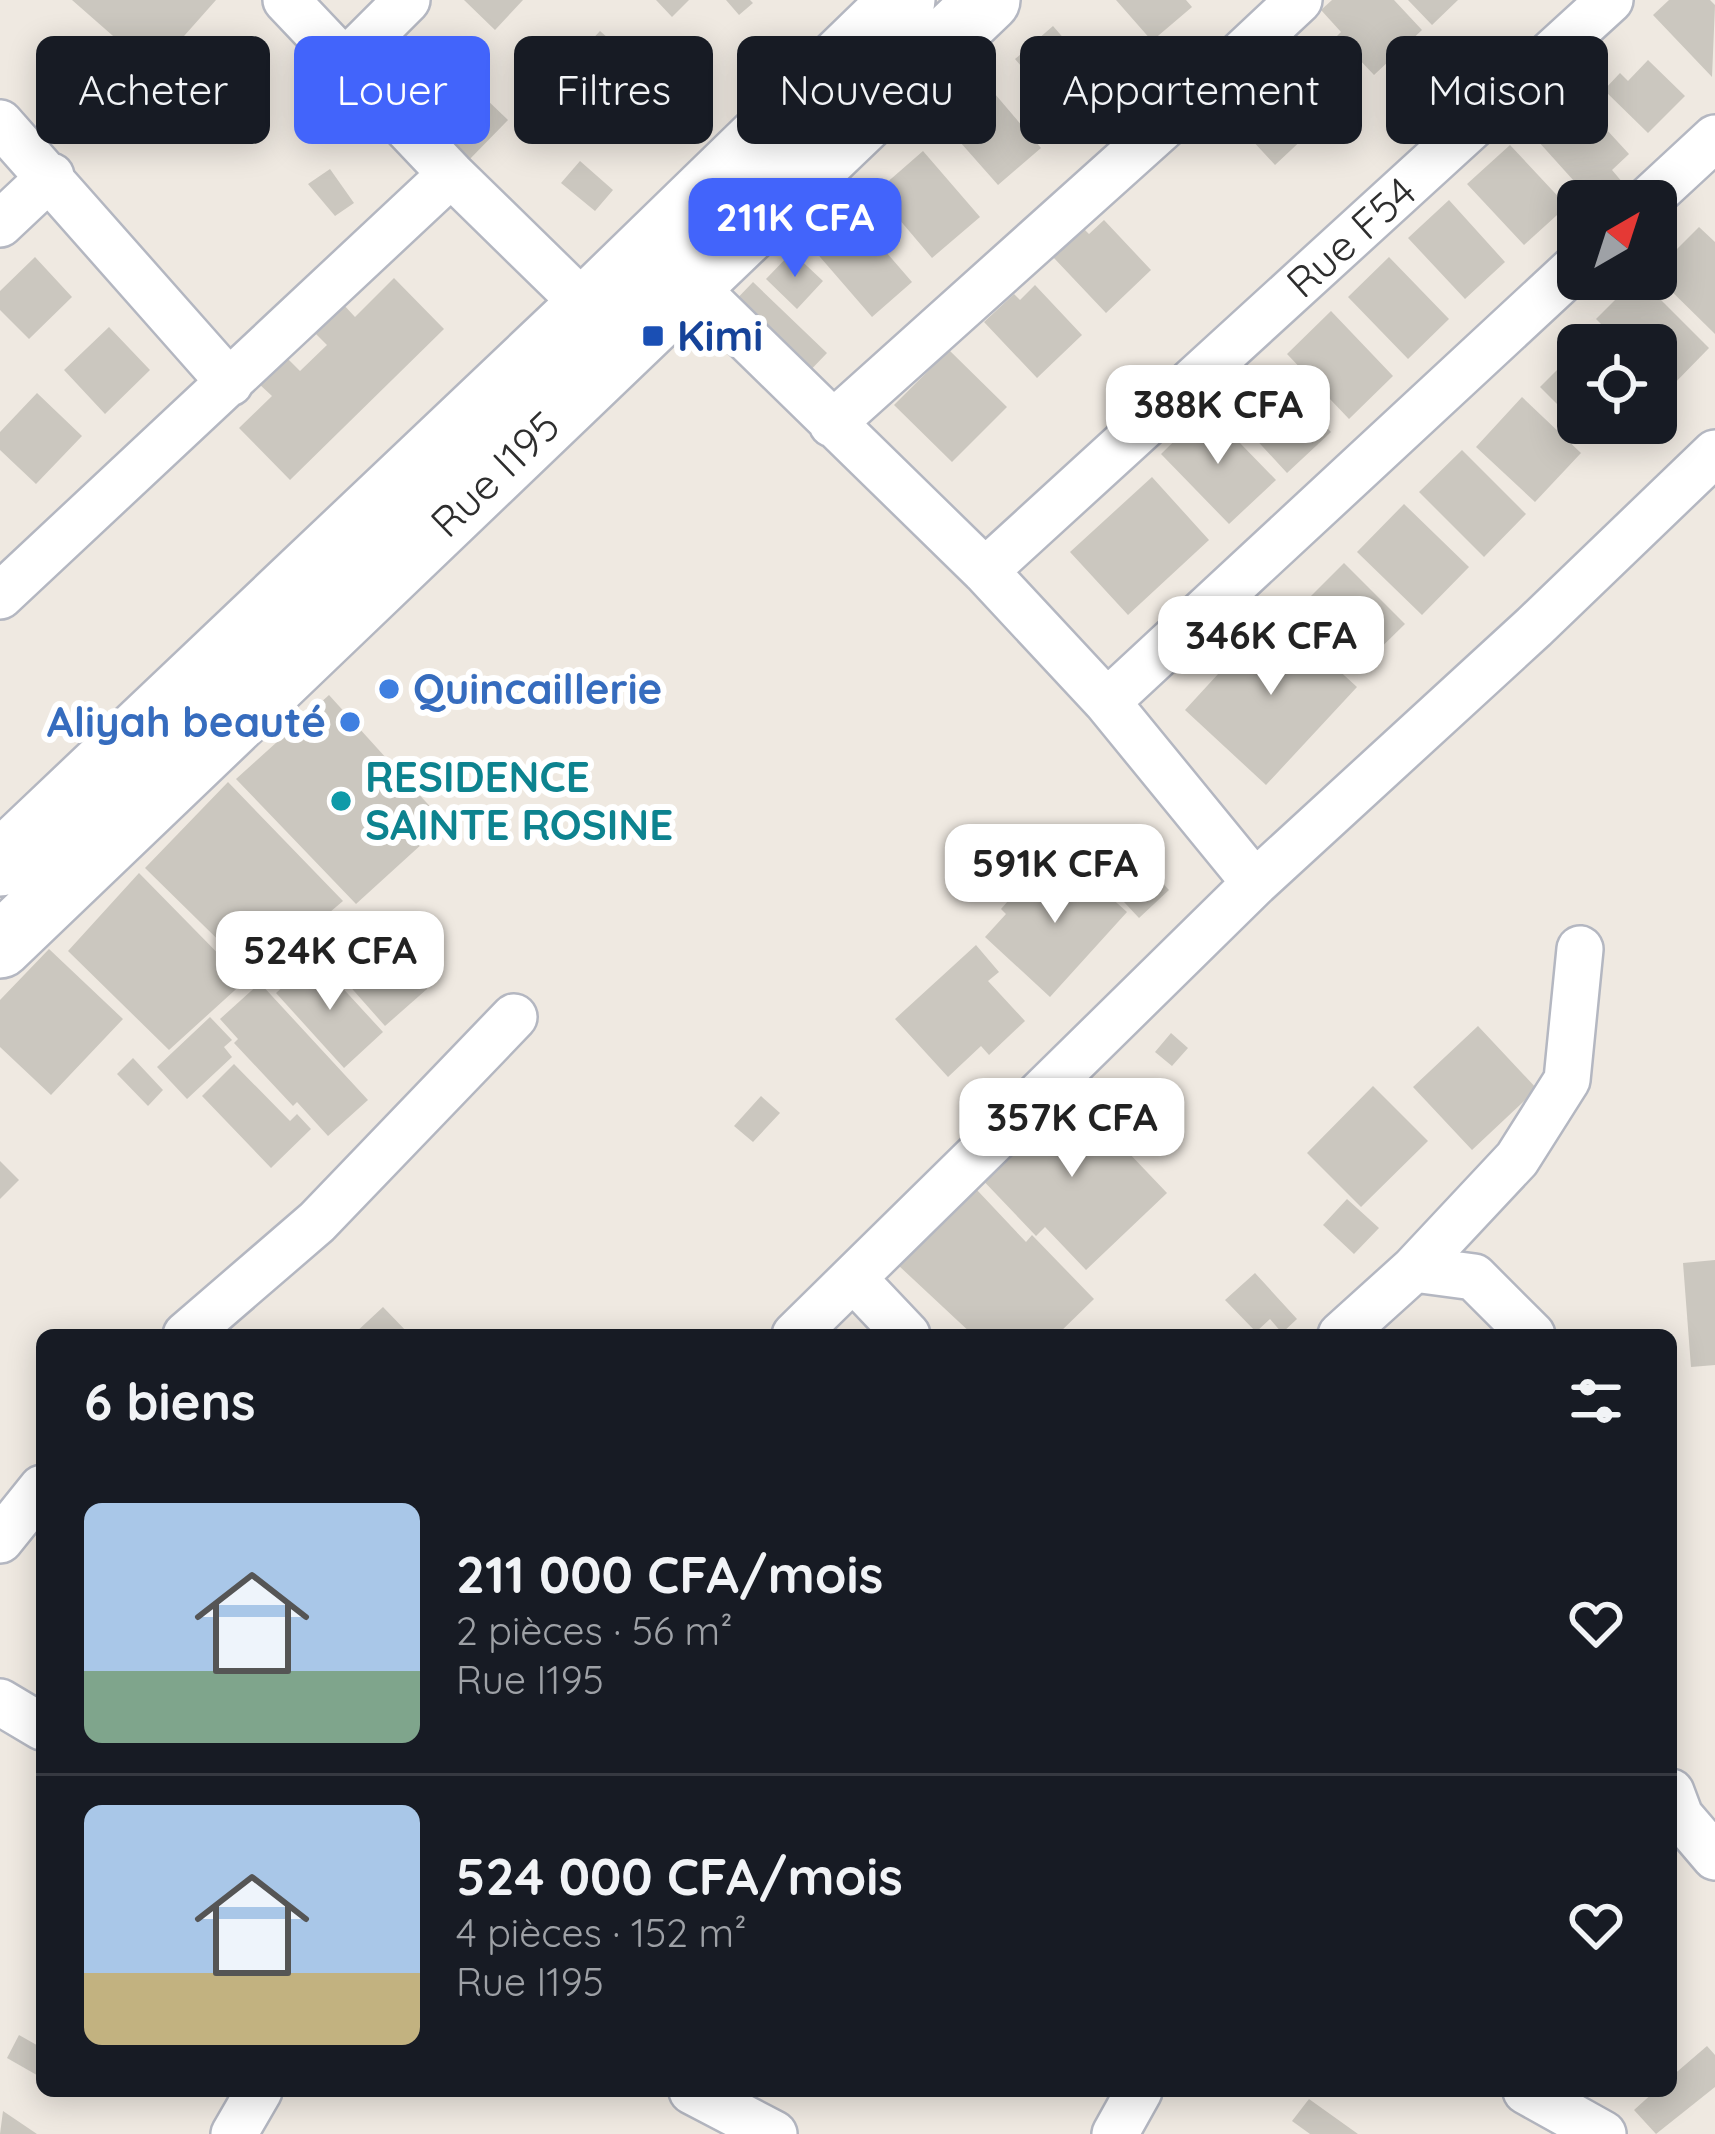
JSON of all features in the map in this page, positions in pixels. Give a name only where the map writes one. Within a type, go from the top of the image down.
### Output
[{"type":"main road","name":"Rue I195","points":[[0,946],[672,265],[903,0]]},
{"type":"main road","name":"Rue I195","points":[[0,864],[586,307],[672,265],[988,0]]},
{"type":"street","points":[[286,0],[319,36]]},
{"type":"street","points":[[371,36],[407,0]]},
{"type":"street","points":[[832,424],[1299,0]]},
{"type":"street","name":"Rue F54","points":[[985,571],[1610,0]]},
{"type":"street","points":[[0,123],[230,383]]},
{"type":"street","points":[[1670,180],[1715,138]]},
{"type":"street","points":[[423,144],[586,307]]},
{"type":"street","points":[[0,596],[451,173]]},
{"type":"street","points":[[0,224],[51,176]]},
{"type":"street","points":[[672,265],[985,571],[1107,702],[1255,883]]},
{"type":"street","points":[[1107,702],[1557,284]]},
{"type":"street","points":[[801,1329],[1255,883],[1715,453]]},
{"type":"street","points":[[1348,1329],[1414,1269],[1517,1159],[1567,1080],[1580,949]]},
{"type":"street","points":[[193,1329],[317,1222],[514,1017]]},
{"type":"street","points":[[1414,1269],[1474,1277],[1526,1329]]},
{"type":"street","points":[[853,1278],[901,1329]]},
{"type":"street","points":[[0,1540],[36,1495]]},
{"type":"street","points":[[0,1702],[36,1723]]},
{"type":"street","points":[[1677,1808],[1715,1857]]},
{"type":"street","points":[[234,2134],[256,2097]]},
{"type":"street","points":[[703,2097],[774,2134]]},
{"type":"street","points":[[1115,2134],[1136,2097]]},
{"type":"street","points":[[1537,2097],[1603,2134]]},
{"type":"building","points":[[72,0],[216,0],[184,36],[113,36]]},
{"type":"building","points":[[464,0],[523,0],[495,30]]},
{"type":"building","points":[[656,0],[689,0],[672,17]]},
{"type":"building","points":[[726,0],[750,0],[753,3],[739,15]]},
{"type":"building","points":[[1116,0],[1186,0],[1192,7],[1158,36],[1148,36]]},
{"type":"building","points":[[1332,0],[1394,0],[1422,30],[1416,36],[1386,36],[1386,64],[1374,75],[1362,62],[1362,36],[1337,36],[1341,32],[1321,10]]},
{"type":"building","points":[[1408,0],[1458,0],[1432,25]]},
{"type":"building","points":[[1669,0],[1710,0],[1715,5],[1712,77],[1653,15]]},
{"type":"building","points":[[1053,26],[1062,36],[1041,36]]},
{"type":"building","points":[[1648,60],[1685,96],[1648,133],[1608,94],[1608,86],[1620,73],[1628,81]]},
{"type":"building","points":[[996,95],[1020,123],[1020,144],[1041,148],[998,185],[962,144],[996,144]]},
{"type":"building","points":[[490,103],[508,120],[490,138]]},
{"type":"building","points":[[1608,131],[1629,154],[1612,170],[1620,180],[1573,180],[1541,144],[1608,144]]},
{"type":"building","points":[[449,144],[485,144],[467,162]]},
{"type":"building","points":[[1256,144],[1297,144],[1275,165]]},
{"type":"building","points":[[1510,145],[1557,195],[1557,215],[1524,245],[1467,184]]},
{"type":"building","points":[[923,151],[980,217],[932,258],[876,192]]},
{"type":"building","points":[[580,161],[613,190],[595,211],[561,183]]},
{"type":"building","points":[[330,169],[354,203],[335,216],[308,184]]},
{"type":"building","points":[[1449,200],[1505,262],[1465,299],[1408,238]]},
{"type":"building","points":[[854,215],[912,282],[872,317],[814,250]]},
{"type":"building","points":[[1104,220],[1151,270],[1106,313],[1053,257],[1083,228],[1089,234]]},
{"type":"building","points":[[1699,227],[1715,242],[1715,334],[1677,297],[1677,249]]},
{"type":"building","points":[[792,252],[823,281],[797,309],[766,279]]},
{"type":"building","points":[[35,257],[72,297],[29,339],[0,310],[0,291]]},
{"type":"building","points":[[1389,257],[1449,319],[1408,359],[1348,297]]},
{"type":"building","points":[[394,278],[444,329],[290,480],[239,428],[272,396],[258,383],[286,357],[300,371],[327,345],[313,331],[342,303],[355,317]]},
{"type":"building","points":[[753,282],[827,353],[802,379],[728,308]]},
{"type":"building","points":[[1035,285],[1082,335],[1037,378],[984,322],[1014,294],[1020,300]]},
{"type":"building","points":[[1615,300],[1661,300],[1709,348],[1677,381],[1677,324],[1601,324],[1596,319]]},
{"type":"building","points":[[1331,311],[1393,376],[1349,419],[1287,354]]},
{"type":"building","points":[[109,327],[150,370],[105,414],[64,370]]},
{"type":"building","points":[[949,350],[1007,407],[952,462],[894,405]]},
{"type":"building","points":[[1270,367],[1331,432],[1287,473],[1226,407]]},
{"type":"building","points":[[1557,370],[1557,404],[1540,387]]},
{"type":"building","points":[[37,393],[82,436],[36,484],[0,450],[0,432]]},
{"type":"building","points":[[1522,397],[1557,430],[1557,444],[1572,444],[1581,453],[1535,502],[1476,447]]},
{"type":"building","points":[[1207,409],[1276,480],[1229,524],[1161,454]]},
{"type":"building","points":[[1462,450],[1526,514],[1484,557],[1419,492]]},
{"type":"building","points":[[1152,477],[1209,540],[1128,615],[1070,552]]},
{"type":"building","points":[[1404,504],[1469,567],[1422,615],[1357,552]]},
{"type":"building","points":[[1344,563],[1405,624],[1358,670],[1298,609]]},
{"type":"building","points":[[1275,612],[1357,687],[1266,785],[1185,710]]},
{"type":"building","name":"RESIDENCE SAINTE ROSINE","points":[[329,695],[445,823],[356,904],[236,779]]},
{"type":"building","points":[[228,782],[343,901],[255,976],[145,868]]},
{"type":"building","points":[[1109,826],[1169,890],[1139,918],[1079,854]]},
{"type":"building","points":[[1069,860],[1127,912],[1050,997],[985,937],[1006,914],[1001,909],[1029,877],[1043,890]]},
{"type":"building","points":[[139,873],[245,981],[169,1050],[68,951]]},
{"type":"building","points":[[357,911],[427,989],[385,1026],[316,948]]},
{"type":"building","points":[[976,945],[999,972],[988,981],[1025,1021],[989,1055],[981,1046],[948,1077],[895,1019]]},
{"type":"building","points":[[49,949],[123,1019],[51,1095],[0,1047],[0,1000]]},
{"type":"building","points":[[315,958],[383,1032],[344,1068],[276,993]]},
{"type":"building","points":[[260,983],[368,1100],[328,1136],[234,1043],[238,1039],[220,1019]]},
{"type":"building","points":[[210,1017],[232,1040],[224,1047],[232,1057],[187,1099],[157,1067]]},
{"type":"building","points":[[1478,1026],[1537,1089],[1472,1150],[1413,1087]]},
{"type":"building","points":[[1171,1033],[1188,1048],[1172,1066],[1155,1052]]},
{"type":"building","points":[[133,1058],[163,1090],[148,1106],[117,1074]]},
{"type":"building","points":[[234,1064],[290,1121],[297,1114],[311,1129],[271,1168],[202,1096]]},
{"type":"building","points":[[1373,1086],[1428,1141],[1361,1207],[1307,1153]]},
{"type":"building","points":[[1066,1087],[1167,1193],[1086,1270],[1045,1227],[1036,1236],[975,1172]]},
{"type":"building","points":[[761,1096],[780,1113],[753,1142],[734,1126]]},
{"type":"building","points":[[0,1161],[19,1180],[0,1199]]},
{"type":"building","points":[[977,1190],[1026,1242],[1032,1235],[1094,1299],[1063,1329],[967,1329],[898,1265]]},
{"type":"building","points":[[1347,1199],[1379,1228],[1354,1254],[1323,1225]]},
{"type":"building","points":[[1715,1260],[1715,1365],[1691,1367],[1683,1263]]},
{"type":"building","points":[[1255,1273],[1297,1319],[1286,1329],[1279,1329],[1270,1319],[1253,1329],[1225,1300]]},
{"type":"building","points":[[383,1307],[404,1329],[359,1329]]},
{"type":"building","points":[[19,2035],[36,2045],[36,2075],[7,2058]]},
{"type":"building","points":[[1707,2046],[1715,2055],[1715,2087],[1656,2134],[1634,2110],[1648,2097],[1677,2097],[1677,2072]]},
{"type":"building","points":[[1309,2099],[1358,2134],[1310,2134],[1292,2121]]},
{"type":"building","points":[[3,2111],[37,2134],[0,2134]]},
{"type":"place","name":"Kimi","points":[[653,336]]},
{"type":"place","name":"Quincaillerie","points":[[389,689]]},
{"type":"place","name":"Aliyah beauté","points":[[350,722]]},
{"type":"place","name":"RESIDENCE SAINTE ROSINE","points":[[341,801]]}]
